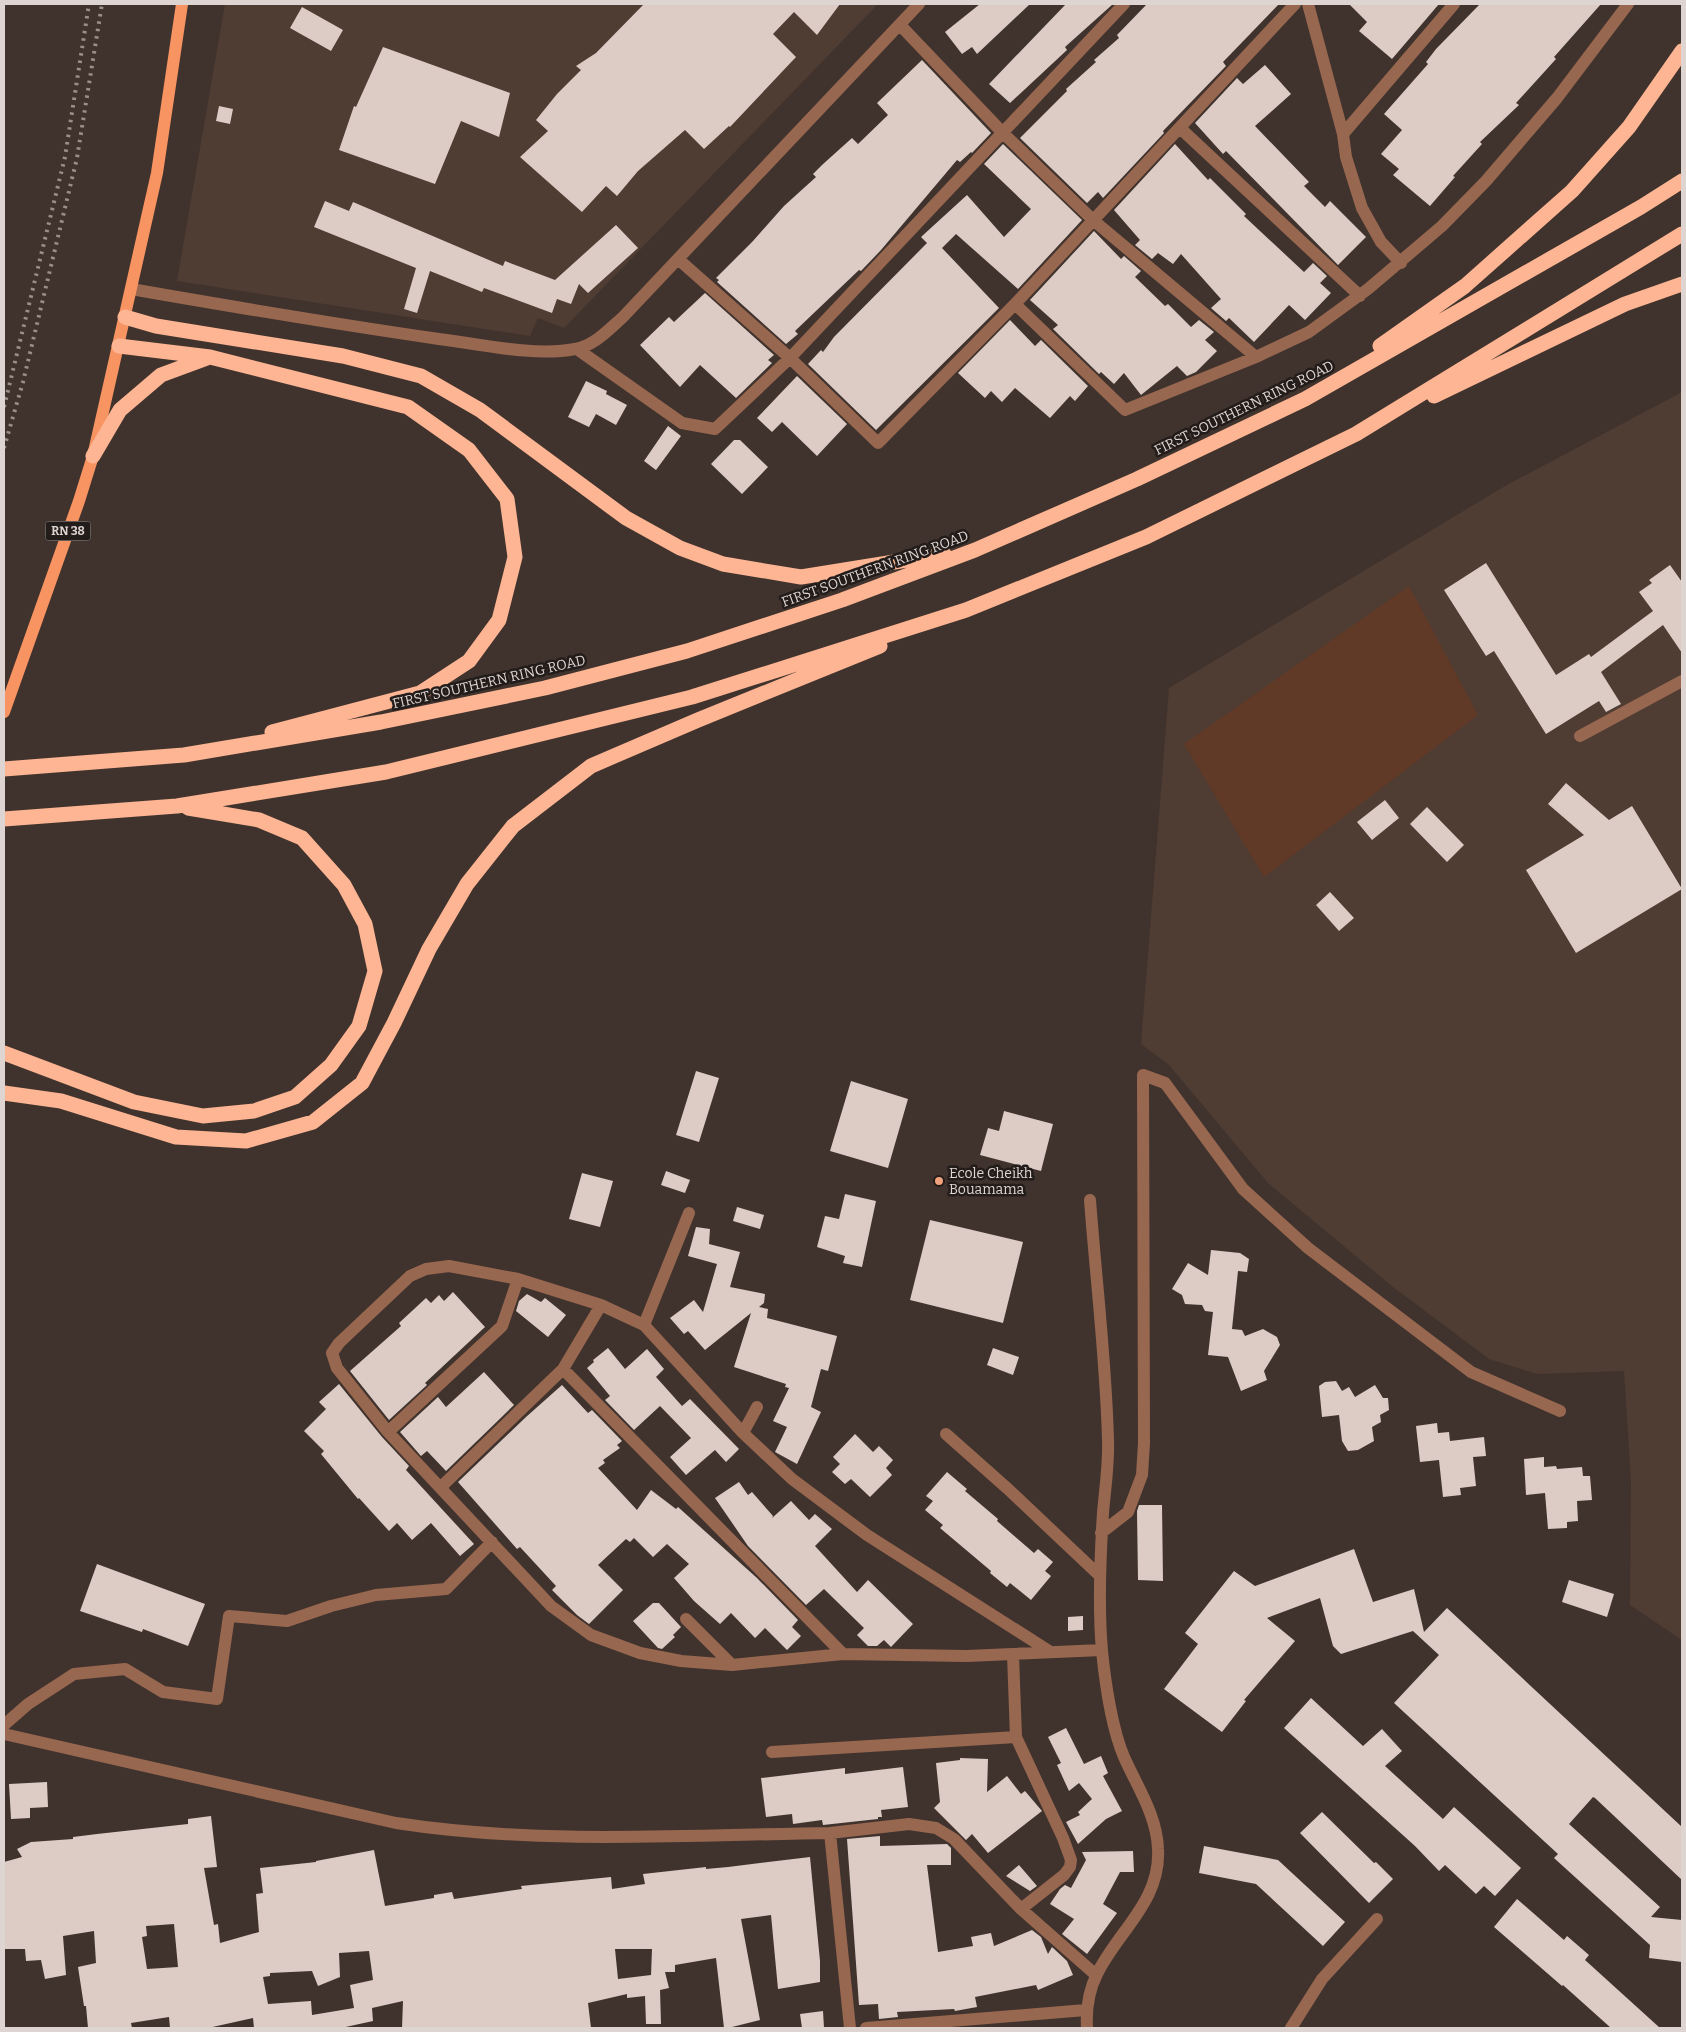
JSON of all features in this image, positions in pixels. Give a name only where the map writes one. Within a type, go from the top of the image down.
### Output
[{"type":"highway","points":[[1305,399],[1465,286],[1572,191],[1629,127],[1682,51]]},
{"type":"highway","name":"FIRST SOUTHERN RING ROAD","points":[[4,768],[184,755],[381,722],[544,688],[705,645],[842,600],[975,550],[1137,479],[1305,399],[1641,207],[1682,181]]},
{"type":"highway","points":[[1356,434],[1682,234]]},
{"type":"highway","points":[[4,1083],[176,1137],[246,1142],[312,1122],[362,1083],[394,1023],[429,950],[466,884],[513,826],[591,766],[698,720],[1146,537],[1625,304],[1682,284]]},
{"type":"highway","points":[[125,317],[156,326],[343,356],[421,376],[480,410],[626,518],[680,548],[724,564],[801,577],[975,550]]},
{"type":"highway","points":[[119,346],[210,357],[408,407],[469,450],[507,499],[516,557],[499,620],[469,661],[420,693],[184,755]]},
{"type":"highway","points":[[93,456],[120,410],[161,376],[210,357]]},
{"type":"highway","points":[[4,819],[177,806],[386,772],[682,700],[966,610]]},
{"type":"highway","points":[[4,1053],[134,1102],[203,1116],[254,1111],[295,1096],[332,1065],[359,1026],[375,971],[365,924],[344,885],[302,838],[259,820],[177,806]]},
{"type":"highway","points":[[4,1093],[61,1101]]},
{"type":"main road","name":"RN 38","points":[[4,712],[79,501],[93,456],[156,173],[182,4]]},
{"type":"street","points":[[131,289],[315,321],[508,348],[557,351],[576,349],[596,340],[622,318],[919,4]]},
{"type":"street","points":[[576,349],[682,423],[714,429],[790,358],[1124,4]]},
{"type":"street","points":[[678,259],[790,358],[878,443],[1015,304],[1295,4]]},
{"type":"street","points":[[1308,4],[1343,134],[1346,157],[1362,208],[1381,242],[1401,262]]},
{"type":"street","points":[[1343,134],[1454,4]]},
{"type":"street","points":[[1015,304],[1125,410],[1256,357],[1309,332],[1360,296],[1401,262],[1442,226],[1486,181],[1557,98],[1628,4]]},
{"type":"street","points":[[900,25],[1002,132],[1093,220],[1256,357]]},
{"type":"street","points":[[1180,128],[1360,296]]},
{"type":"street","points":[[1580,736],[1682,681]]},
{"type":"street","points":[[1102,1533],[1128,1512],[1142,1475],[1144,1443],[1143,1075],[1165,1083],[1243,1189],[1308,1248],[1471,1372],[1560,1411]]},
{"type":"street","points":[[1087,2028],[1086,2010],[1096,1975],[1142,1910],[1156,1875],[1159,1850],[1156,1830],[1123,1754],[1108,1692],[1102,1650],[1100,1576],[1108,1442],[1090,1200]]},
{"type":"street","points":[[644,1325],[689,1213]]},
{"type":"street","points":[[1049,1651],[867,1535],[792,1479],[743,1433],[644,1325],[601,1305],[518,1280],[448,1266],[426,1269],[410,1276],[339,1343],[332,1353],[337,1368],[388,1432],[551,1606],[591,1635],[640,1653],[681,1661],[732,1665],[843,1654],[967,1656],[1102,1650]]},
{"type":"street","points":[[388,1432],[502,1326],[518,1280]]},
{"type":"street","points":[[441,1487],[563,1369],[601,1305]]},
{"type":"street","points":[[563,1369],[843,1654]]},
{"type":"street","points":[[743,1433],[757,1407]]},
{"type":"street","points":[[946,1434],[1100,1576]]},
{"type":"street","points":[[4,1725],[28,1704],[74,1674],[125,1669],[163,1692],[217,1699],[229,1616],[287,1621],[331,1606],[376,1595],[446,1589],[492,1542]]},
{"type":"street","points":[[686,1620],[732,1665]]},
{"type":"street","points":[[1013,1655],[1016,1737],[1063,1838],[1071,1860],[1069,1870],[1064,1875],[1021,1908]]},
{"type":"street","points":[[4,1734],[396,1824],[448,1831],[576,1837],[830,1833],[909,1824],[936,1828],[954,1838],[1021,1908],[1096,1975]]},
{"type":"street","points":[[772,1752],[1016,1737]]},
{"type":"street","points":[[830,1833],[850,2028]]},
{"type":"street","points":[[1291,2028],[1322,1979],[1377,1919]]},
{"type":"street","points":[[866,2028],[1086,2010]]},
{"type":"shaded area","points":[[225,4],[878,4],[564,328],[538,318],[530,336],[177,281]]},
{"type":"shaded area","points":[[1682,392],[1682,1640],[1630,1605],[1631,1482],[1624,1371],[1537,1374],[1489,1359],[1393,1287],[1268,1183],[1169,1065],[1141,1044],[1169,688],[1505,486]]},
{"type":"shaded area","points":[[1409,586],[1478,715],[1264,877],[1184,744]]},
{"type":"building","points":[[644,4],[840,4],[817,35],[794,12],[773,34],[796,57],[730,127],[704,149],[685,130],[638,171],[617,196],[606,186],[582,212],[520,157],[548,131],[536,120],[557,94],[581,70],[576,66],[596,53]]},
{"type":"building","points":[[980,4],[1030,4],[977,54],[972,47],[962,54],[945,32]]},
{"type":"building","points":[[1066,4],[1113,4],[1065,47],[1067,50],[1010,103],[989,84]]},
{"type":"building","points":[[1147,4],[1279,4],[1223,62],[1226,66],[1163,131],[1164,133],[1103,198],[1098,192],[1087,203],[1020,138],[1067,91],[1066,89],[1096,62],[1094,60],[1119,38],[1117,35]]},
{"type":"building","points":[[1349,4],[1439,4],[1392,59],[1359,31],[1367,22]]},
{"type":"building","points":[[1480,4],[1601,4],[1554,57],[1556,59],[1516,103],[1519,105],[1480,142],[1482,144],[1453,176],[1455,177],[1430,206],[1393,175],[1399,169],[1381,154],[1402,130],[1384,114],[1428,64],[1426,62],[1436,49]]},
{"type":"building","points":[[302,7],[343,30],[331,51],[290,28]]},
{"type":"building","points":[[383,47],[510,93],[499,137],[461,121],[435,184],[339,150],[354,106],[356,107]]},
{"type":"building","points":[[922,60],[991,133],[972,153],[960,162],[957,160],[881,250],[861,271],[859,270],[795,331],[798,334],[786,344],[717,282],[719,280],[716,278],[784,206],[816,177],[813,174],[822,165],[852,138],[858,144],[888,115],[877,103]]},
{"type":"building","points":[[1265,65],[1291,94],[1255,126],[1309,182],[1304,186],[1325,207],[1330,201],[1366,237],[1338,265],[1226,151],[1223,154],[1195,123],[1237,78],[1243,84]]},
{"type":"building","points":[[219,106],[233,109],[230,124],[216,121]]},
{"type":"building","points":[[1003,144],[1082,220],[1018,289],[956,234],[942,248],[999,308],[876,430],[808,364],[821,350],[823,352],[834,337],[927,243],[921,237],[967,195],[1004,237],[1031,209],[984,164]]},
{"type":"building","points":[[1175,144],[1208,180],[1210,178],[1246,214],[1244,216],[1304,272],[1313,263],[1327,276],[1320,283],[1331,293],[1305,320],[1289,305],[1254,342],[1229,318],[1226,321],[1211,308],[1221,299],[1181,254],[1173,264],[1158,253],[1152,259],[1135,245],[1140,240],[1114,210]]},
{"type":"building","points":[[325,201],[349,211],[353,202],[503,266],[505,261],[555,280],[616,225],[638,248],[588,293],[579,284],[571,304],[557,299],[552,313],[484,288],[482,292],[430,271],[417,313],[404,309],[416,268],[314,227]]},
{"type":"building","points":[[1094,231],[1121,259],[1124,256],[1141,271],[1135,277],[1165,306],[1168,304],[1191,327],[1199,320],[1214,332],[1205,340],[1217,351],[1196,372],[1187,376],[1177,366],[1141,395],[1124,373],[1114,384],[1101,372],[1099,374],[1053,329],[1058,325],[1030,300]]},
{"type":"building","points":[[705,293],[774,355],[768,360],[772,363],[736,398],[700,365],[680,387],[640,345],[669,317],[674,322]]},
{"type":"building","points":[[1010,320],[1035,346],[1041,340],[1088,386],[1075,401],[1070,396],[1050,418],[1015,388],[1002,402],[991,391],[985,398],[958,373]]},
{"type":"building","points":[[797,376],[847,424],[817,456],[782,422],[772,432],[757,418]]},
{"type":"building","points":[[586,381],[607,391],[606,394],[627,405],[616,425],[596,414],[589,427],[568,417]]},
{"type":"building","points":[[668,426],[681,436],[656,470],[644,461]]},
{"type":"building","points":[[734,440],[740,440],[768,467],[742,494],[711,464]]},
{"type":"building","points":[[1486,563],[1556,675],[1589,654],[1591,657],[1653,611],[1639,592],[1652,583],[1649,580],[1670,565],[1682,582],[1682,653],[1663,625],[1601,672],[1621,704],[1606,712],[1599,701],[1546,734],[1494,651],[1486,656],[1444,590]]},
{"type":"building","points":[[1566,783],[1609,820],[1632,806],[1682,889],[1576,953],[1526,870],[1584,835],[1548,804]]},
{"type":"building","points":[[1385,800],[1399,818],[1372,840],[1357,822]]},
{"type":"building","points":[[1427,807],[1464,845],[1447,862],[1410,824]]},
{"type":"building","points":[[1330,892],[1354,918],[1339,931],[1316,905]]},
{"type":"building","points":[[696,1071],[719,1078],[699,1142],[676,1135]]},
{"type":"building","points":[[851,1081],[908,1099],[888,1168],[830,1151]]},
{"type":"building","points":[[1004,1111],[1053,1124],[1041,1171],[980,1155],[988,1128],[999,1131]]},
{"type":"building","points":[[666,1171],[690,1180],[685,1193],[661,1185]]},
{"type":"building","points":[[582,1173],[613,1181],[600,1227],[569,1219]]},
{"type":"building","points":[[845,1194],[876,1201],[862,1267],[843,1263],[845,1256],[817,1247],[825,1216],[839,1219]]},
{"type":"building","points":[[737,1207],[764,1215],[760,1229],[733,1221]]},
{"type":"building","points":[[930,1220],[1023,1242],[1003,1323],[910,1300]]},
{"type":"building","points":[[696,1227],[710,1229],[709,1244],[740,1252],[730,1287],[765,1294],[764,1303],[759,1307],[768,1309],[767,1318],[837,1336],[828,1371],[821,1369],[811,1407],[821,1412],[797,1464],[775,1452],[787,1427],[773,1421],[789,1388],[785,1387],[786,1384],[734,1367],[751,1313],[705,1350],[688,1331],[684,1334],[670,1318],[694,1300],[703,1312],[717,1264],[688,1256]]},
{"type":"building","points":[[1211,1250],[1240,1253],[1249,1259],[1247,1272],[1238,1271],[1232,1329],[1242,1330],[1245,1336],[1263,1329],[1277,1337],[1280,1345],[1264,1371],[1267,1380],[1241,1391],[1228,1357],[1208,1355],[1213,1312],[1205,1311],[1202,1305],[1185,1304],[1182,1295],[1172,1289],[1188,1263],[1208,1275]]},
{"type":"building","points":[[453,1292],[485,1327],[425,1383],[427,1385],[389,1420],[350,1371],[401,1326],[399,1323],[426,1298],[431,1303],[439,1295],[444,1301]]},
{"type":"building","points":[[527,1294],[541,1302],[545,1298],[566,1315],[548,1337],[516,1311],[519,1301]]},
{"type":"building","points":[[608,1348],[625,1369],[647,1349],[664,1369],[656,1377],[682,1406],[690,1399],[739,1449],[726,1462],[715,1450],[686,1475],[670,1457],[691,1438],[660,1406],[634,1430],[605,1400],[610,1396],[587,1368],[594,1362],[593,1360]]},
{"type":"building","points":[[993,1348],[1019,1357],[1013,1375],[987,1365]]},
{"type":"building","points":[[484,1372],[514,1405],[446,1471],[427,1451],[421,1456],[400,1432],[438,1397],[446,1407]]},
{"type":"building","points":[[1336,1381],[1342,1391],[1349,1387],[1355,1397],[1375,1385],[1383,1398],[1388,1398],[1389,1410],[1380,1415],[1381,1422],[1372,1427],[1374,1441],[1358,1450],[1348,1451],[1342,1441],[1339,1415],[1322,1417],[1319,1386],[1325,1382]]},
{"type":"building","points":[[339,1384],[382,1437],[409,1466],[406,1470],[474,1544],[460,1556],[431,1523],[412,1540],[397,1523],[389,1531],[358,1499],[321,1454],[324,1451],[304,1431],[326,1409],[319,1402]]},
{"type":"building","points":[[562,1385],[588,1413],[592,1410],[622,1441],[617,1445],[620,1448],[603,1460],[605,1463],[598,1468],[637,1510],[651,1490],[676,1509],[678,1507],[757,1578],[798,1620],[792,1627],[801,1636],[787,1650],[765,1628],[755,1638],[731,1613],[720,1624],[694,1601],[674,1578],[689,1564],[667,1544],[653,1557],[634,1538],[630,1542],[626,1539],[598,1565],[623,1590],[589,1624],[552,1590],[556,1586],[520,1547],[517,1549],[458,1482]]},
{"type":"building","points":[[1437,1423],[1438,1433],[1449,1432],[1450,1441],[1484,1437],[1486,1456],[1473,1457],[1476,1486],[1460,1488],[1461,1495],[1443,1497],[1439,1460],[1420,1462],[1416,1426]]},
{"type":"building","points":[[855,1434],[873,1452],[879,1446],[893,1460],[886,1468],[892,1475],[870,1497],[851,1479],[845,1484],[832,1472],[840,1464],[833,1457]]},
{"type":"building","points":[[1544,1457],[1544,1467],[1556,1466],[1557,1469],[1582,1467],[1583,1476],[1590,1476],[1592,1500],[1577,1501],[1578,1521],[1567,1522],[1567,1528],[1548,1529],[1545,1493],[1526,1495],[1524,1459]]},
{"type":"building","points":[[947,1472],[967,1489],[965,1491],[998,1519],[997,1521],[1034,1553],[1038,1549],[1053,1562],[1045,1571],[1051,1576],[1031,1600],[1010,1583],[1007,1587],[990,1573],[991,1571],[940,1528],[943,1525],[925,1510],[933,1501],[926,1496]]},
{"type":"building","points":[[739,1482],[748,1495],[752,1492],[773,1516],[772,1518],[791,1501],[809,1520],[815,1514],[832,1529],[815,1546],[857,1592],[868,1580],[913,1624],[891,1647],[884,1640],[877,1646],[868,1646],[857,1635],[864,1628],[824,1589],[806,1605],[748,1546],[715,1498]]},
{"type":"building","points":[[1139,1505],[1162,1505],[1163,1581],[1138,1580],[1137,1511]]},
{"type":"building","points":[[1354,1549],[1373,1602],[1414,1589],[1424,1632],[1447,1608],[1682,1827],[1682,1880],[1593,1797],[1569,1824],[1660,1907],[1651,1917],[1682,1920],[1682,1962],[1649,1958],[1650,1945],[1554,1858],[1558,1854],[1394,1703],[1439,1655],[1413,1631],[1341,1654],[1333,1646],[1320,1598],[1267,1618],[1295,1641],[1244,1700],[1246,1701],[1222,1732],[1164,1689],[1198,1644],[1185,1633],[1234,1571],[1255,1586]]},
{"type":"building","points":[[97,1564],[205,1604],[188,1646],[143,1629],[142,1632],[80,1611]]},
{"type":"building","points":[[1569,1580],[1614,1594],[1607,1617],[1562,1602]]},
{"type":"building","points":[[653,1603],[659,1603],[681,1627],[673,1635],[675,1637],[662,1649],[658,1648],[633,1621]]},
{"type":"building","points":[[1083,1616],[1083,1630],[1068,1631],[1068,1617]]},
{"type":"building","points":[[1311,1698],[1363,1746],[1382,1729],[1402,1751],[1385,1766],[1443,1819],[1454,1807],[1521,1868],[1495,1896],[1484,1886],[1476,1894],[1445,1865],[1439,1871],[1415,1846],[1284,1728]]},
{"type":"building","points":[[1066,1728],[1084,1764],[1101,1756],[1108,1773],[1103,1776],[1122,1811],[1106,1819],[1078,1844],[1066,1822],[1080,1815],[1078,1812],[1092,1799],[1079,1783],[1069,1791],[1057,1765],[1061,1763],[1048,1737]]},
{"type":"building","points":[[960,1758],[988,1759],[987,1792],[1007,1776],[1021,1794],[1025,1791],[1042,1811],[988,1853],[972,1834],[966,1840],[934,1808],[940,1802],[936,1763],[960,1760]]},
{"type":"building","points":[[903,1767],[908,1807],[881,1810],[882,1817],[878,1817],[878,1819],[823,1825],[822,1820],[793,1824],[792,1814],[766,1817],[761,1778],[845,1768],[845,1774]]},
{"type":"building","points":[[47,1782],[48,1807],[30,1808],[30,1818],[11,1819],[9,1784]]},
{"type":"building","points":[[1322,1812],[1393,1879],[1369,1903],[1300,1833]]},
{"type":"building","points":[[211,1816],[217,1867],[204,1868],[214,1925],[218,1924],[220,1943],[259,1932],[256,1894],[263,1893],[260,1868],[316,1862],[374,1850],[385,1906],[434,1898],[434,1895],[452,1892],[454,1899],[522,1889],[521,1886],[611,1877],[612,1889],[645,1884],[643,1874],[706,1867],[706,1869],[728,1867],[810,1857],[820,1961],[820,1982],[778,1989],[771,1915],[741,1919],[760,2020],[728,2028],[724,2028],[716,1958],[675,1965],[675,1972],[665,1972],[669,1988],[660,1990],[661,2024],[646,2024],[645,1996],[627,1998],[627,1994],[588,2003],[591,2028],[402,2028],[403,2001],[372,2008],[373,2021],[341,2028],[254,2028],[253,2018],[208,2028],[170,2028],[169,2017],[131,2023],[132,2028],[88,2028],[86,2006],[84,2006],[78,1967],[96,1963],[94,1931],[63,1936],[66,1975],[45,1979],[41,1960],[26,1961],[25,1949],[4,1949],[4,1862],[22,1857],[17,1849],[31,1842],[73,1839],[73,1837],[188,1824],[188,1819]],"holes":[[[174,1924],[178,1967],[147,1969],[142,1937],[147,1936],[146,1926]],[[615,1949],[652,1949],[651,1975],[618,1979]],[[369,1951],[373,1980],[350,1985],[354,2008],[312,2015],[311,2001],[268,2004],[263,1977],[270,1976],[270,1973],[312,1971],[318,1986],[340,1977],[339,1953]]]},
{"type":"building","points":[[880,1836],[880,1846],[947,1844],[951,1848],[951,1865],[927,1865],[938,1952],[973,1946],[971,1937],[991,1933],[994,1946],[1032,1930],[1041,1937],[1048,1954],[1052,1947],[1067,1961],[1073,1975],[1038,1990],[1036,1985],[975,1997],[977,2007],[955,2011],[954,2009],[897,2012],[898,2017],[879,2019],[878,2004],[859,2005],[847,1839]]},
{"type":"building","points":[[1204,1846],[1278,1860],[1345,1922],[1323,1946],[1256,1884],[1199,1873]]},
{"type":"building","points":[[1133,1851],[1134,1872],[1120,1872],[1103,1904],[1117,1913],[1087,1954],[1062,1934],[1074,1919],[1050,1904],[1065,1885],[1071,1888],[1086,1860],[1082,1852]]},
{"type":"building","points":[[1019,1865],[1037,1886],[1030,1891],[1006,1876]]},
{"type":"building","points":[[1517,1899],[1564,1940],[1567,1936],[1589,1955],[1585,1960],[1660,2028],[1611,2028],[1494,1927]]},
{"type":"building","points":[[823,2011],[824,2028],[802,2028],[800,2014]]},
{"type":"railway","points":[[4,407],[65,157],[89,4]]},
{"type":"railway","points":[[4,448],[23,382],[77,158],[102,4]]},
{"type":"place","name":"Ecole Cheikh Bouamama","points":[[939,1181]]}]
